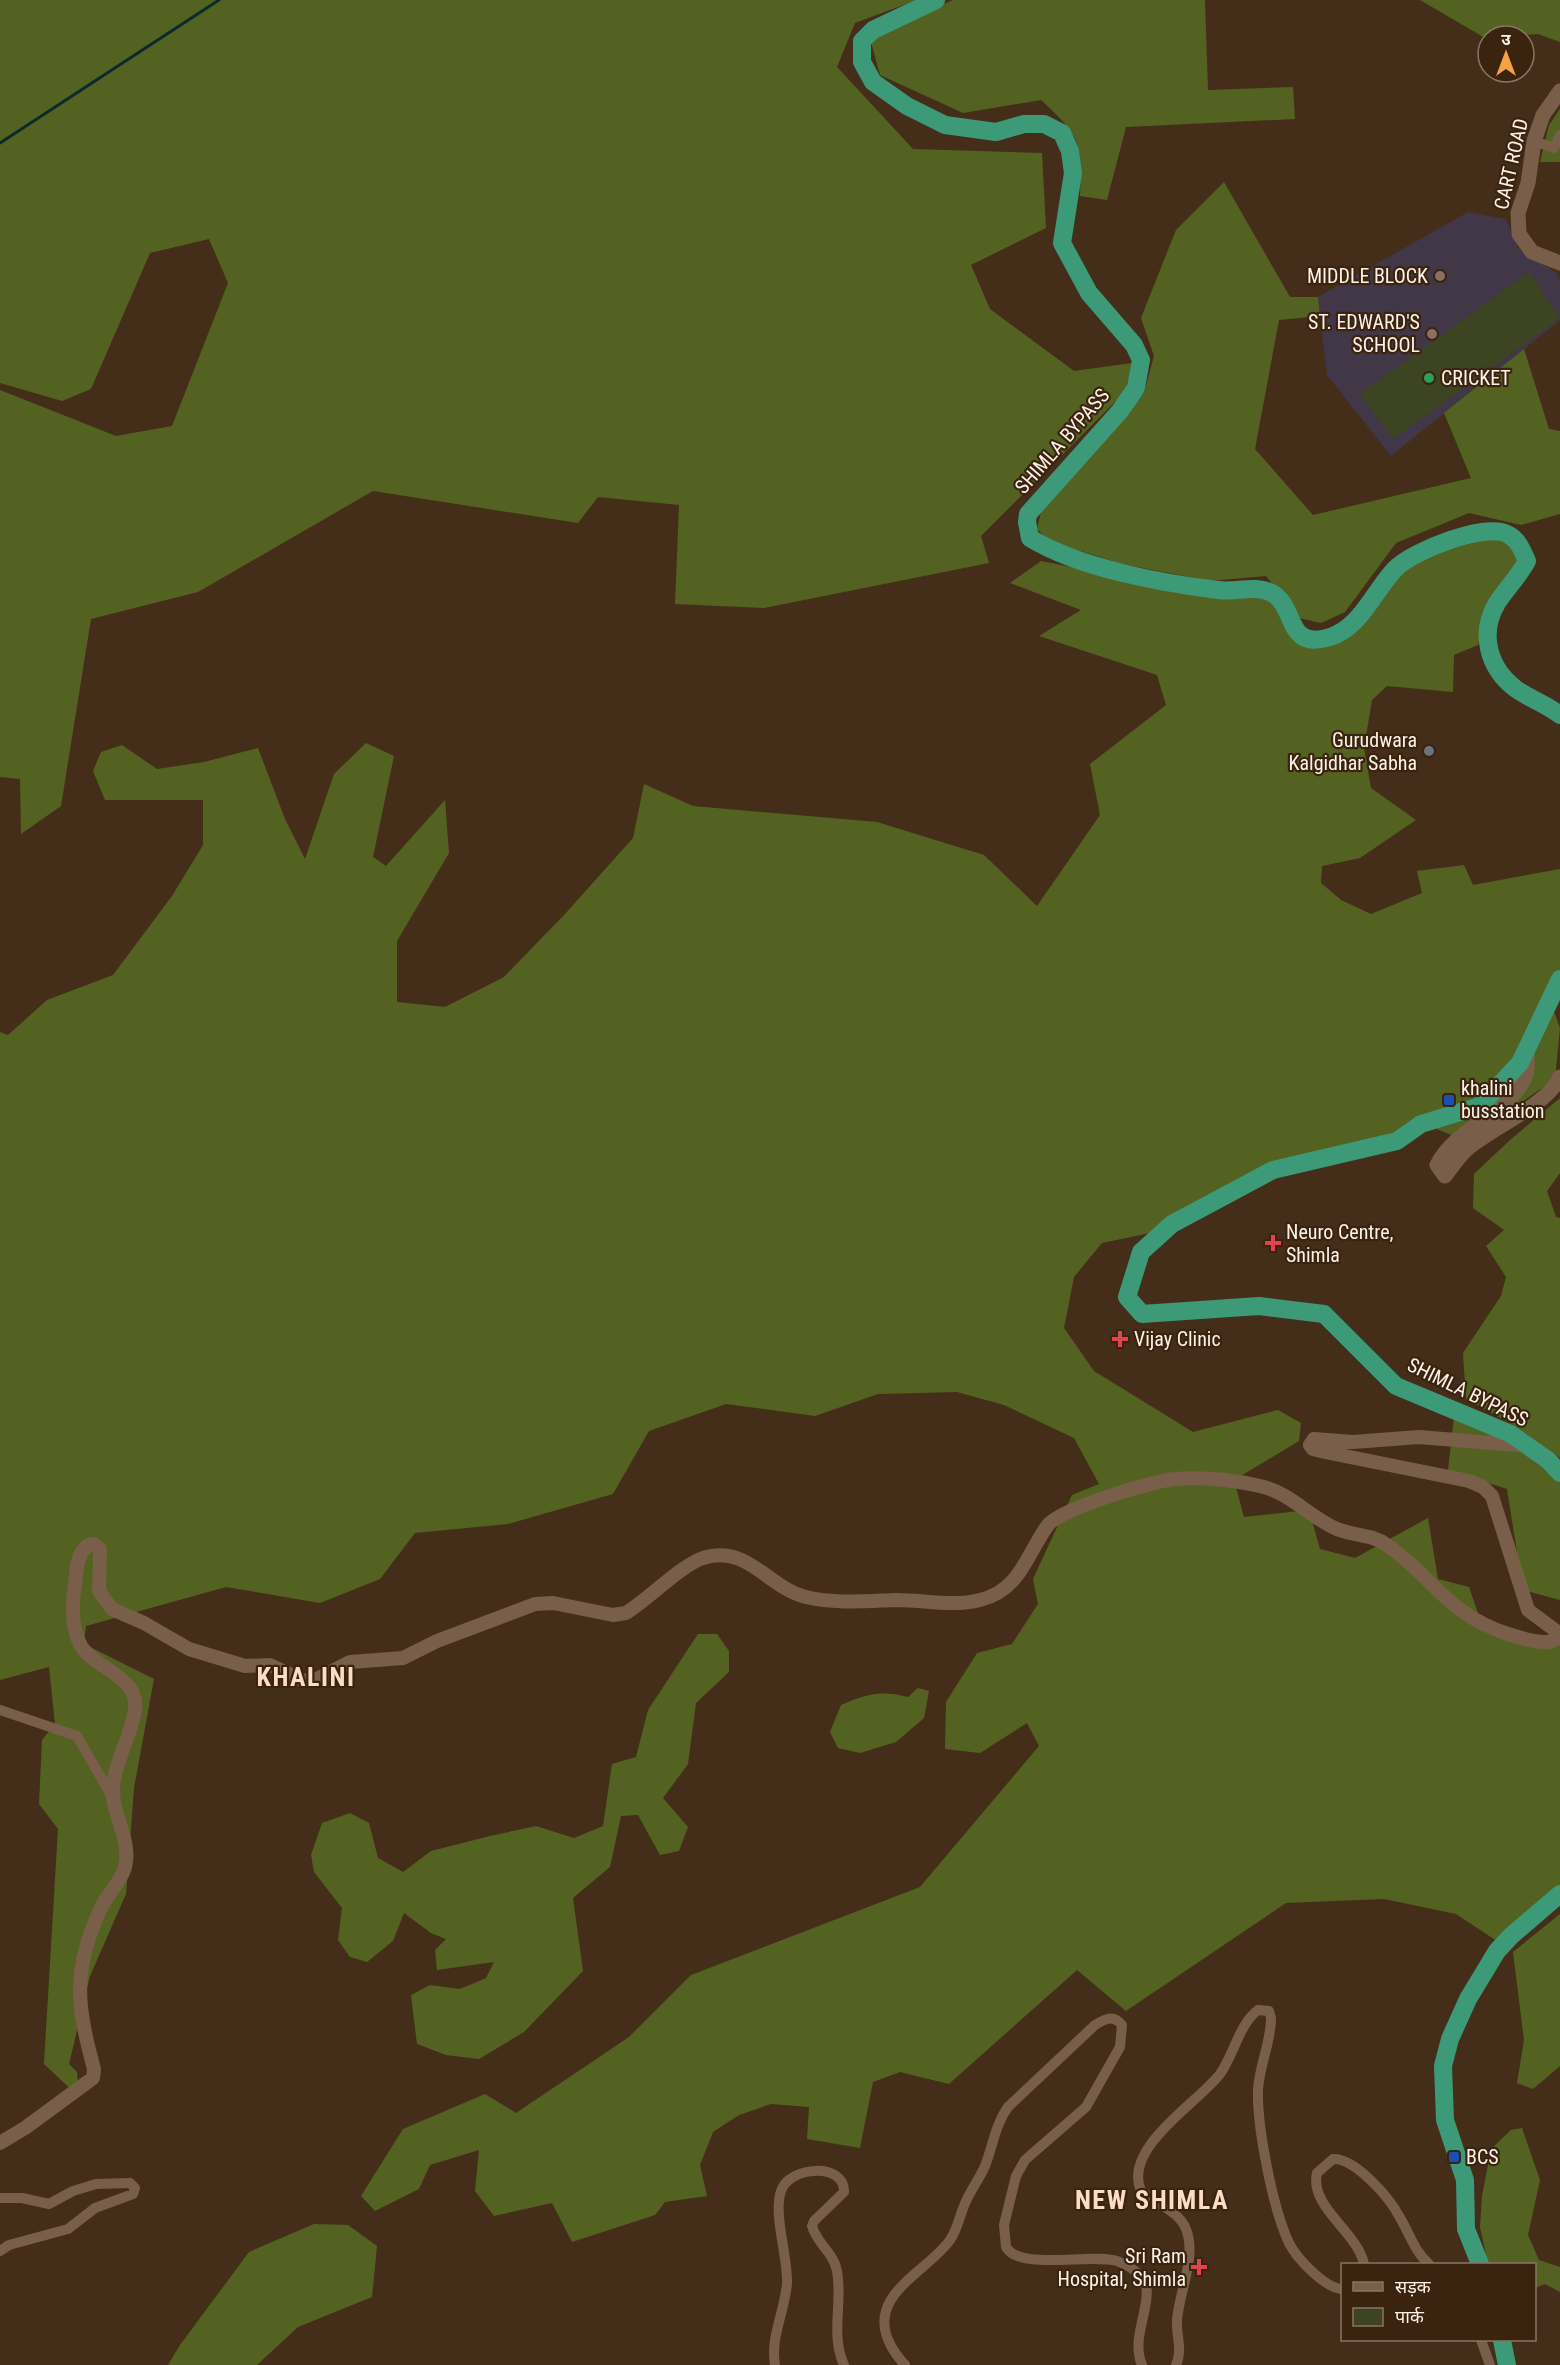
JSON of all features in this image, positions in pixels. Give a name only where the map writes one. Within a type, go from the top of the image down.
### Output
[{"type":"highway","name":"SHIMLA BYPASS","points":[[936,0],[873,30],[862,41],[862,62],[873,82],[907,106],[945,125],[996,132],[1023,124],[1044,124],[1062,133],[1070,151],[1073,173],[1062,243],[1089,293],[1134,345],[1141,360],[1136,388],[1120,411],[1028,514],[1030,538],[1051,551],[1107,568],[1221,591],[1253,588],[1274,594],[1290,616],[1294,631],[1307,639],[1330,637],[1352,624],[1395,568],[1416,552],[1468,536],[1488,532],[1508,533],[1520,544],[1527,561],[1498,602],[1488,621],[1487,642],[1495,666],[1515,688],[1560,715]]},
{"type":"highway","name":"SHIMLA BYPASS","points":[[1560,980],[1520,1063],[1480,1106],[1421,1124],[1397,1141],[1274,1170],[1172,1224],[1141,1252],[1127,1297],[1142,1314],[1258,1306],[1324,1314],[1396,1386],[1511,1434],[1548,1460],[1560,1473]]},
{"type":"highway","points":[[1479,2263],[1466,2229],[1465,2180],[1445,2120],[1443,2066],[1450,2039],[1468,1999],[1497,1951],[1560,1894]]},
{"type":"highway","points":[[1502,2341],[1507,2365]]},
{"type":"main road","name":"CART ROAD","points":[[1560,91],[1543,115],[1534,141],[1528,183],[1518,213],[1519,234],[1532,252],[1560,264]]},
{"type":"main road","points":[[1527,1049],[1526,1074],[1514,1093],[1485,1121],[1457,1137],[1445,1149],[1437,1165],[1445,1176],[1465,1151],[1528,1108],[1557,1083],[1560,1077]]},
{"type":"street","points":[[1534,141],[1554,147],[1560,135]]},
{"type":"street","points":[[114,1800],[115,1777],[135,1703],[131,1689],[88,1654],[77,1635],[73,1609],[77,1565],[81,1553],[90,1544],[100,1549],[99,1591],[112,1610],[144,1623],[189,1649],[245,1666],[270,1665],[299,1680],[310,1682],[350,1662],[403,1658],[437,1641],[535,1604],[553,1603],[614,1615],[626,1613],[695,1562],[714,1556],[729,1556],[746,1560],[763,1570],[778,1586],[809,1598],[859,1602],[980,1600],[1007,1586],[1030,1558],[1047,1526],[1059,1517],[1105,1498],[1167,1479],[1216,1481],[1258,1485],[1278,1491],[1332,1527],[1382,1541],[1468,1618],[1491,1628],[1545,1643],[1556,1639],[1556,1631],[1528,1610],[1500,1517],[1490,1492],[1469,1481],[1330,1453],[1313,1449],[1310,1445],[1311,1441],[1317,1439],[1353,1442],[1419,1437],[1528,1446]]},
{"type":"street","points":[[0,1710],[77,1736],[114,1800],[126,1843],[125,1869],[102,1905],[86,1944],[79,1998],[94,2069],[93,2078],[25,2128],[0,2143]]},
{"type":"street","points":[[1176,2365],[1180,2351],[1177,2322],[1179,2301],[1189,2258],[1186,2229],[1177,2216],[1141,2191],[1138,2175],[1156,2135],[1212,2084],[1231,2058],[1250,2017],[1261,2009],[1270,2013],[1271,2026],[1258,2098],[1264,2148],[1279,2213],[1290,2245],[1326,2285],[1341,2289]]},
{"type":"street","points":[[905,2365],[896,2356],[887,2338],[886,2310],[894,2297],[950,2240],[969,2194],[986,2163],[997,2127],[1008,2107],[1095,2025],[1110,2018],[1117,2019],[1122,2025],[1120,2047],[1086,2107],[1024,2160],[1010,2194],[1004,2225],[1006,2247],[1020,2258],[1109,2259],[1120,2262],[1145,2278],[1146,2293],[1138,2344],[1142,2365]]},
{"type":"street","points":[[1363,2263],[1352,2238],[1316,2192],[1317,2173],[1333,2159],[1350,2162],[1394,2207],[1416,2250],[1427,2263]]},
{"type":"street","points":[[775,2365],[774,2344],[787,2284],[780,2206],[781,2189],[792,2177],[815,2170],[824,2171],[838,2179],[844,2188],[844,2193],[812,2226],[835,2263],[838,2287],[837,2340],[844,2365]]},
{"type":"street","points":[[0,2198],[15,2197],[49,2204],[64,2194],[96,2184],[130,2183],[135,2188],[133,2194],[95,2208],[68,2229],[9,2245],[0,2251]]},
{"type":"street","points":[[1481,2341],[1490,2365]]},
{"type":"shaded area","name":"ST. EDWARD'S SCHOOL","points":[[1468,212],[1506,219],[1518,248],[1557,273],[1560,280],[1560,320],[1391,456],[1327,375],[1318,297]]},
{"type":"green space","points":[[0,0],[917,0],[855,23],[837,67],[913,149],[1042,153],[1046,228],[971,265],[990,309],[1074,371],[1132,363],[1127,390],[981,536],[989,563],[764,608],[675,604],[679,505],[598,497],[578,523],[373,491],[198,592],[91,619],[61,806],[21,834],[20,779],[0,777],[0,390],[116,436],[172,426],[228,283],[209,239],[150,253],[91,389],[62,401],[0,383]]},
{"type":"green space","points":[[953,0],[1205,0],[1208,90],[1293,87],[1295,119],[1126,127],[1107,200],[1080,196],[1080,163],[1076,141],[1064,123],[1041,100],[963,113],[880,75],[871,42],[887,30]]},
{"type":"green space","points":[[1420,0],[1560,0],[1560,42],[1536,34],[1536,24],[1476,24],[1476,33]]},
{"type":"green space","points":[[1560,109],[1560,162],[1540,162],[1549,125]]},
{"type":"green space","points":[[1224,182],[1290,297],[1318,297],[1320,316],[1279,320],[1255,449],[1313,515],[1471,478],[1444,413],[1524,349],[1549,429],[1560,431],[1560,514],[1521,525],[1469,513],[1396,543],[1345,612],[1321,623],[1299,618],[1266,576],[1210,581],[1122,564],[1049,541],[1037,529],[1041,512],[1144,393],[1154,356],[1141,318],[1176,230]]},
{"type":"green space","name":"CRICKET","points":[[1529,272],[1560,318],[1393,439],[1360,394]]},
{"type":"green space","points":[[1507,538],[1522,562],[1485,620],[1478,645],[1454,655],[1453,692],[1387,686],[1372,700],[1364,748],[1371,788],[1416,820],[1360,858],[1322,866],[1321,883],[1341,900],[1371,914],[1422,893],[1417,871],[1464,865],[1473,885],[1560,869],[1560,974],[1546,990],[1560,1028],[1555,1079],[1466,1141],[1420,1122],[1397,1139],[1273,1168],[1150,1233],[1102,1243],[1074,1277],[1064,1328],[1094,1371],[1193,1432],[1278,1410],[1301,1423],[1299,1441],[1234,1480],[1244,1517],[1309,1510],[1320,1549],[1355,1558],[1428,1518],[1438,1579],[1469,1587],[1480,1619],[1560,1645],[1560,1904],[1506,1947],[1456,1914],[1384,1899],[1286,1903],[1126,2011],[1077,1970],[949,2084],[900,2072],[873,2082],[860,2148],[807,2139],[809,2107],[771,2104],[739,2115],[713,2132],[700,2165],[707,2196],[665,2202],[655,2215],[572,2242],[552,2203],[494,2216],[475,2191],[479,2150],[430,2165],[419,2189],[375,2211],[361,2196],[403,2129],[485,2094],[516,2113],[629,2037],[691,1975],[920,1887],[1039,1746],[1027,1723],[980,1753],[945,1749],[946,1702],[977,1653],[1012,1644],[1038,1604],[1033,1579],[1072,1495],[1099,1484],[1074,1438],[1004,1405],[957,1392],[878,1394],[815,1416],[726,1404],[649,1431],[613,1494],[508,1524],[415,1533],[380,1579],[320,1603],[226,1587],[86,1626],[84,1644],[154,1679],[134,1788],[126,1894],[90,1976],[69,2064],[77,2072],[79,2097],[44,2064],[58,1829],[39,1804],[42,1740],[55,1724],[49,1667],[0,1680],[0,1032],[8,1035],[47,1000],[113,975],[172,896],[203,845],[203,800],[105,800],[93,771],[101,752],[122,745],[157,769],[204,762],[258,748],[285,819],[305,859],[334,774],[366,743],[394,756],[373,857],[386,866],[445,800],[449,853],[397,941],[397,1002],[445,1007],[504,977],[565,914],[633,838],[644,784],[693,806],[877,822],[984,855],[1037,906],[1100,815],[1090,764],[1166,705],[1157,675],[1039,636],[1081,610],[1010,583],[1041,561],[1220,596],[1272,598],[1286,618],[1331,640],[1399,571],[1461,542]]},
{"type":"green space","points":[[1560,1098],[1560,1173],[1547,1191],[1556,1217],[1560,1218],[1560,1458],[1517,1427],[1466,1399],[1463,1353],[1501,1296],[1506,1277],[1486,1246],[1504,1230],[1473,1208],[1474,1174]]},
{"type":"green space","points":[[1454,1417],[1510,1436],[1560,1476],[1560,1600],[1523,1590],[1507,1489],[1448,1470]]},
{"type":"green space","points":[[698,1634],[717,1634],[729,1651],[729,1672],[696,1703],[688,1764],[663,1798],[688,1827],[679,1851],[660,1855],[638,1815],[621,1816],[610,1867],[573,1898],[583,1971],[524,2032],[479,2059],[446,2055],[417,2044],[411,1995],[430,1985],[460,1989],[486,1978],[494,1962],[437,1970],[435,1950],[446,1939],[431,1933],[404,1913],[393,1941],[367,1962],[350,1957],[338,1940],[342,1908],[314,1872],[311,1855],[322,1823],[350,1813],[369,1823],[378,1858],[403,1872],[431,1851],[490,1836],[536,1826],[574,1838],[603,1826],[612,1764],[636,1757],[648,1710]]},
{"type":"green space","points":[[918,1688],[929,1691],[924,1718],[896,1742],[860,1753],[838,1748],[830,1732],[841,1705],[874,1694],[908,1697]]},
{"type":"green space","points":[[1560,1914],[1560,2066],[1533,2089],[1517,2083],[1524,2040],[1513,1952]]},
{"type":"green space","points":[[1522,2128],[1540,2180],[1528,2235],[1539,2260],[1560,2267],[1560,2292],[1545,2284],[1536,2288],[1536,2263],[1488,2263],[1480,2227],[1482,2196],[1491,2149],[1511,2130]]},
{"type":"green space","points":[[314,2224],[348,2225],[377,2246],[372,2297],[298,2327],[257,2365],[168,2365],[180,2345],[249,2252]]},
{"type":"waterway","points":[[0,143],[219,0]]},
{"type":"place","name":"MIDDLE BLOCK","points":[[1440,276]]},
{"type":"place","name":"ST. EDWARD'S SCHOOL","points":[[1432,334]]},
{"type":"place","name":"CRICKET","points":[[1429,378]]},
{"type":"place","name":"Gurudwara Kalgidhar Sabha","points":[[1429,751]]},
{"type":"place","name":"khalini busstation","points":[[1449,1100]]},
{"type":"place","name":"Neuro Centre, Shimla","points":[[1273,1243]]},
{"type":"place","name":"Vijay Clinic","points":[[1120,1339]]},
{"type":"place","name":"BCS","points":[[1454,2157]]},
{"type":"place","name":"Sri Ram Hospital, Shimla","points":[[1199,2267]]},
{"type":"district","name":"KHALINI","points":[[306,1677]]},
{"type":"district","name":"NEW SHIMLA","points":[[1152,2200]]}]
